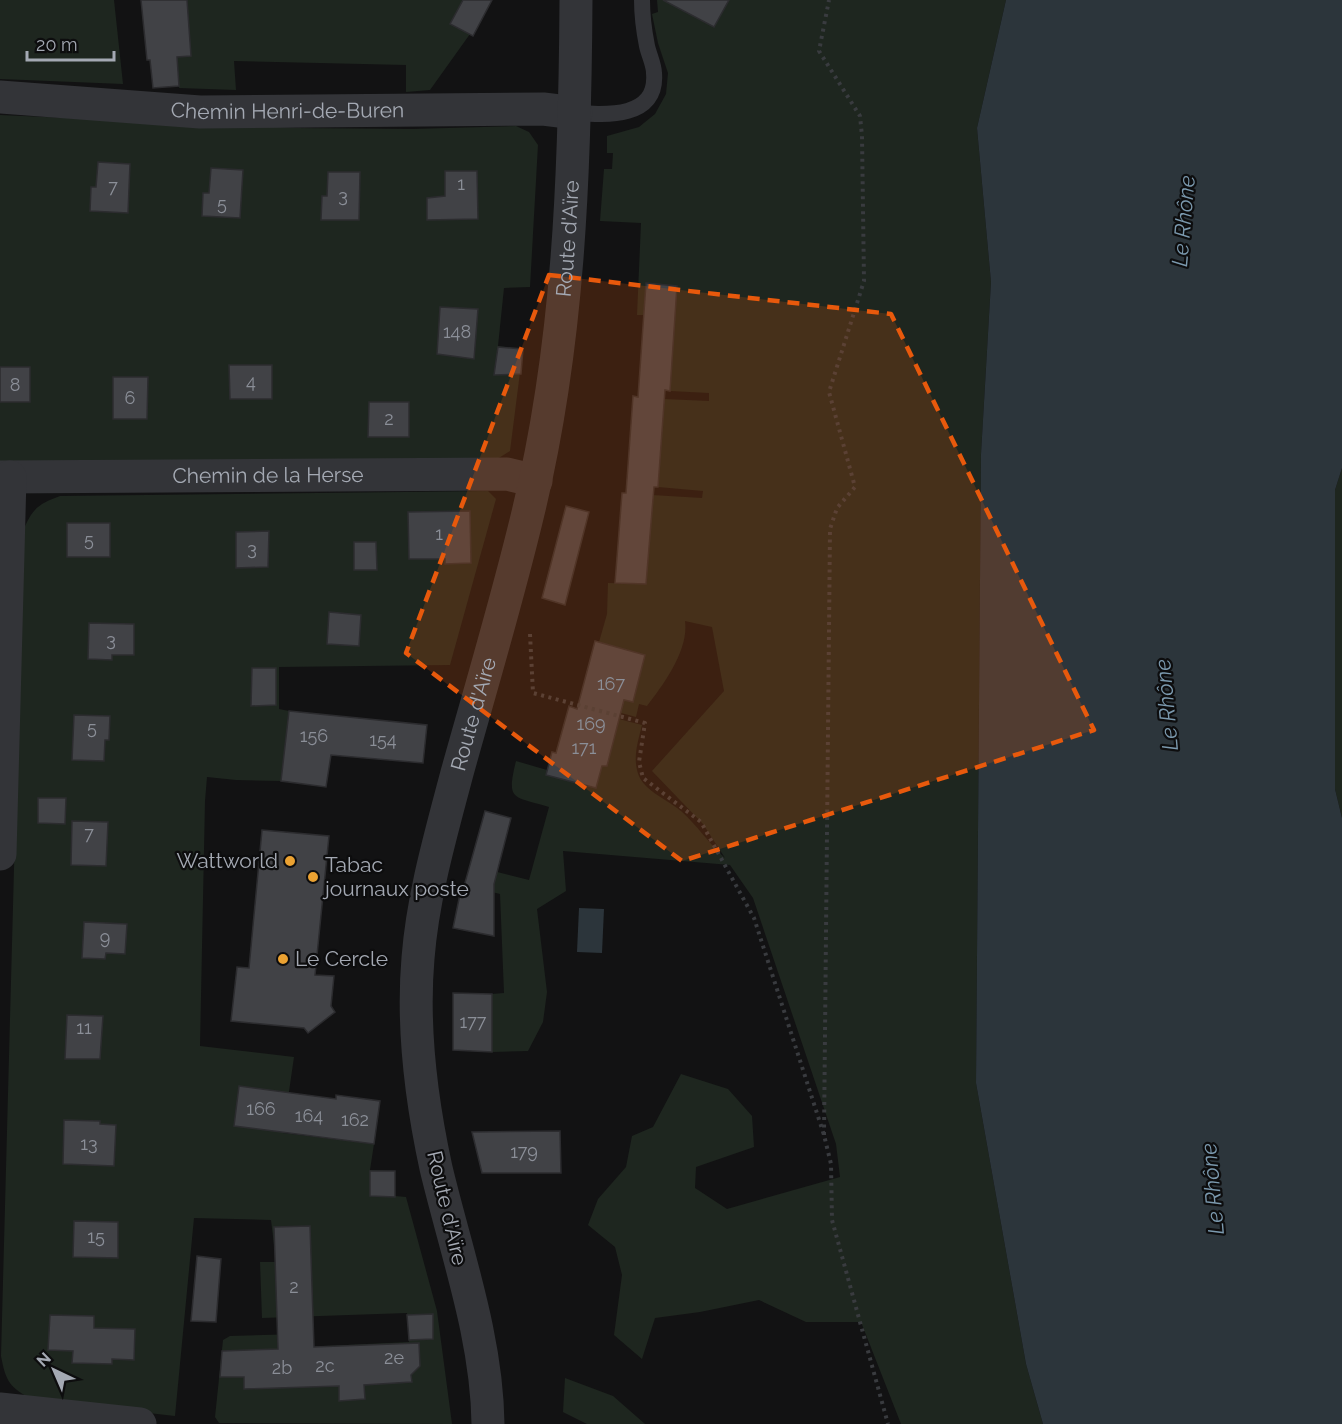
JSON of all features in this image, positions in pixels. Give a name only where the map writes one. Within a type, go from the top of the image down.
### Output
[{"type":"street","name":"Route d'Aïre","points":[[488,1424],[484,1373],[477,1334],[436,1167],[422,1089],[415,1009],[417,959],[430,876],[536,481],[548,424],[563,316],[576,112],[576,0]]},
{"type":"street","name":"Chemin Henri-de-Buren","points":[[0,97],[200,112],[543,109],[576,112]]},
{"type":"street","name":"Chemin de la Herse","points":[[5,477],[507,474],[536,481]]},
{"type":"street","points":[[0,854],[5,477]]},
{"type":"street","points":[[0,1409],[140,1424]]},
{"type":"lane","points":[[576,112],[604,115],[621,113],[643,104],[650,94],[654,85],[654,72],[646,44],[642,0]]},
{"type":"path","points":[[824,1135],[830,529],[837,508],[855,487],[829,392],[864,281],[860,116],[819,51],[829,0]]},
{"type":"path","points":[[530,631],[533,693],[645,723],[639,762],[643,778],[701,822],[754,918],[824,1135],[831,1164],[832,1220],[888,1424]]},
{"type":"highlighted area","points":[[549,275],[891,314],[1094,730],[682,861],[406,653]]},
{"type":"shaded area","points":[[0,0],[114,0],[123,84],[0,79]]},
{"type":"shaded area","points":[[187,0],[463,0],[450,24],[470,34],[430,90],[406,92],[406,65],[234,61],[236,90],[179,88],[177,57],[191,56]]},
{"type":"shaded area","points":[[657,0],[1006,0],[977,128],[991,282],[981,454],[976,1083],[1026,1364],[1043,1424],[901,1424],[861,1322],[806,1322],[759,1300],[655,1318],[642,1359],[614,1335],[622,1275],[615,1247],[588,1225],[598,1199],[626,1167],[632,1136],[653,1127],[681,1074],[728,1089],[752,1116],[754,1147],[696,1167],[695,1188],[727,1209],[840,1177],[836,1144],[753,898],[730,865],[563,851],[566,891],[537,909],[547,992],[543,1022],[528,1051],[492,1052],[492,994],[504,993],[500,894],[464,885],[470,865],[529,880],[549,807],[515,795],[512,784],[516,761],[547,770],[552,752],[607,766],[619,719],[642,725],[636,757],[637,770],[642,781],[651,791],[693,822],[725,858],[703,824],[652,771],[724,691],[712,627],[685,621],[683,643],[674,666],[647,706],[639,704],[636,717],[621,713],[620,715],[599,693],[633,702],[645,655],[599,642],[607,614],[608,583],[646,584],[652,495],[702,498],[703,491],[658,487],[664,399],[709,401],[709,393],[670,391],[677,286],[646,283],[644,315],[637,315],[641,223],[600,221],[604,169],[612,169],[613,153],[607,153],[607,136],[639,127],[655,114],[666,94],[668,73],[652,14],[658,12]]},
{"type":"shaded area","points":[[0,115],[297,128],[412,129],[516,126],[529,132],[538,145],[530,287],[504,288],[498,346],[523,349],[510,451],[494,461],[0,466]]},
{"type":"shaded area","points":[[1342,468],[1342,818],[1335,789],[1335,490]]},
{"type":"shaded area","points":[[488,491],[496,499],[450,665],[279,667],[279,709],[289,711],[281,781],[207,777],[205,801],[200,1046],[294,1057],[283,1133],[374,1144],[370,1170],[395,1171],[395,1196],[406,1197],[437,1311],[452,1424],[219,1423],[215,1417],[223,1340],[230,1336],[301,1334],[302,1347],[409,1342],[407,1313],[262,1318],[260,1262],[276,1262],[271,1220],[194,1218],[175,1416],[33,1400],[10,1383],[1,1356],[23,531],[26,524],[37,508],[60,496]]},
{"type":"shaded area","points":[[565,1378],[613,1396],[645,1424],[587,1424],[563,1412]]},
{"type":"water","name":"Le Rhône","points":[[1006,0],[1342,0],[1342,468],[1335,490],[1335,789],[1342,818],[1342,1424],[1043,1424],[1026,1364],[976,1083],[981,454],[991,282],[977,128]]},
{"type":"water","points":[[579,908],[604,909],[602,953],[577,952]]},
{"type":"building","points":[[141,0],[187,0],[191,56],[177,57],[179,86],[153,88],[150,60],[147,60]]},
{"type":"building","points":[[463,0],[492,0],[473,36],[450,24]]},
{"type":"building","points":[[663,0],[729,0],[714,27]]},
{"type":"building","points":[[98,162],[130,164],[128,213],[90,211],[91,187],[96,187]]},
{"type":"building","points":[[211,168],[243,170],[240,218],[202,216],[203,193],[209,193]]},
{"type":"building","points":[[445,171],[477,171],[478,219],[427,220],[427,198],[445,196]]},
{"type":"building","points":[[328,172],[360,172],[359,220],[321,220],[322,196],[327,196]]},
{"type":"building","points":[[646,283],[677,286],[670,391],[665,390],[658,487],[654,487],[646,584],[615,583],[622,493],[626,493],[633,396],[638,397]]},
{"type":"building","points":[[440,307],[478,309],[474,359],[437,354]]},
{"type":"building","points":[[498,347],[523,349],[521,374],[494,375]]},
{"type":"building","points":[[229,365],[272,365],[272,399],[230,399]]},
{"type":"building","points":[[0,367],[30,367],[30,402],[0,402]]},
{"type":"building","points":[[113,377],[148,377],[147,419],[113,419]]},
{"type":"building","points":[[369,402],[409,402],[409,437],[368,437]]},
{"type":"building","points":[[566,506],[589,512],[565,605],[542,598]]},
{"type":"building","points":[[470,511],[471,563],[445,564],[445,559],[409,559],[408,512]]},
{"type":"building","points":[[67,523],[110,523],[110,557],[67,557]]},
{"type":"building","points":[[269,531],[268,567],[236,568],[236,532]]},
{"type":"building","points":[[354,542],[376,542],[377,570],[354,570]]},
{"type":"building","points":[[329,612],[361,615],[359,646],[327,644]]},
{"type":"building","points":[[89,623],[134,624],[134,655],[112,655],[112,660],[88,659]]},
{"type":"building","points":[[595,641],[645,655],[633,702],[624,700],[607,766],[602,766],[596,788],[546,775],[552,752],[556,753],[569,706],[577,709]]},
{"type":"building","points":[[252,668],[276,668],[276,705],[251,706]]},
{"type":"building","points":[[289,711],[427,725],[423,763],[331,755],[326,787],[281,781]]},
{"type":"building","points":[[74,715],[110,716],[109,740],[105,740],[104,761],[72,760]]},
{"type":"building","points":[[38,798],[66,798],[65,824],[38,823]]},
{"type":"building","points":[[485,811],[511,818],[494,884],[494,936],[453,928],[461,889],[463,890]]},
{"type":"building","points":[[72,821],[108,822],[106,866],[71,865]]},
{"type":"building","points":[[262,830],[329,836],[315,975],[334,976],[331,1006],[335,1012],[308,1033],[304,1028],[231,1021],[237,967],[249,968]]},
{"type":"building","points":[[84,922],[127,924],[125,954],[106,953],[105,959],[82,958]]},
{"type":"building","points":[[453,993],[492,994],[492,1052],[453,1050]]},
{"type":"building","points":[[67,1015],[103,1016],[100,1059],[65,1059]]},
{"type":"building","points":[[239,1086],[336,1099],[336,1095],[380,1101],[374,1144],[234,1126]]},
{"type":"building","points":[[64,1120],[100,1121],[100,1124],[116,1125],[114,1166],[63,1164]]},
{"type":"building","points":[[560,1131],[561,1173],[482,1173],[472,1132]]},
{"type":"building","points":[[370,1171],[395,1171],[395,1197],[370,1196]]},
{"type":"building","points":[[74,1221],[118,1222],[118,1258],[73,1257]]},
{"type":"building","points":[[310,1226],[314,1347],[419,1343],[420,1366],[411,1375],[412,1382],[364,1385],[365,1399],[339,1401],[339,1386],[244,1389],[244,1377],[220,1377],[222,1351],[278,1349],[274,1227]]},
{"type":"building","points":[[197,1256],[221,1259],[216,1322],[191,1321]]},
{"type":"building","points":[[433,1314],[433,1339],[409,1340],[407,1315]]},
{"type":"building","points":[[50,1315],[94,1316],[94,1328],[135,1329],[134,1360],[112,1359],[112,1364],[72,1363],[73,1351],[48,1350]]},
{"type":"place","name":"Wattworld","points":[[290,861]]},
{"type":"place","name":"Tabac journaux poste","points":[[313,877]]},
{"type":"place","name":"Le Cercle","points":[[283,959]]}]
